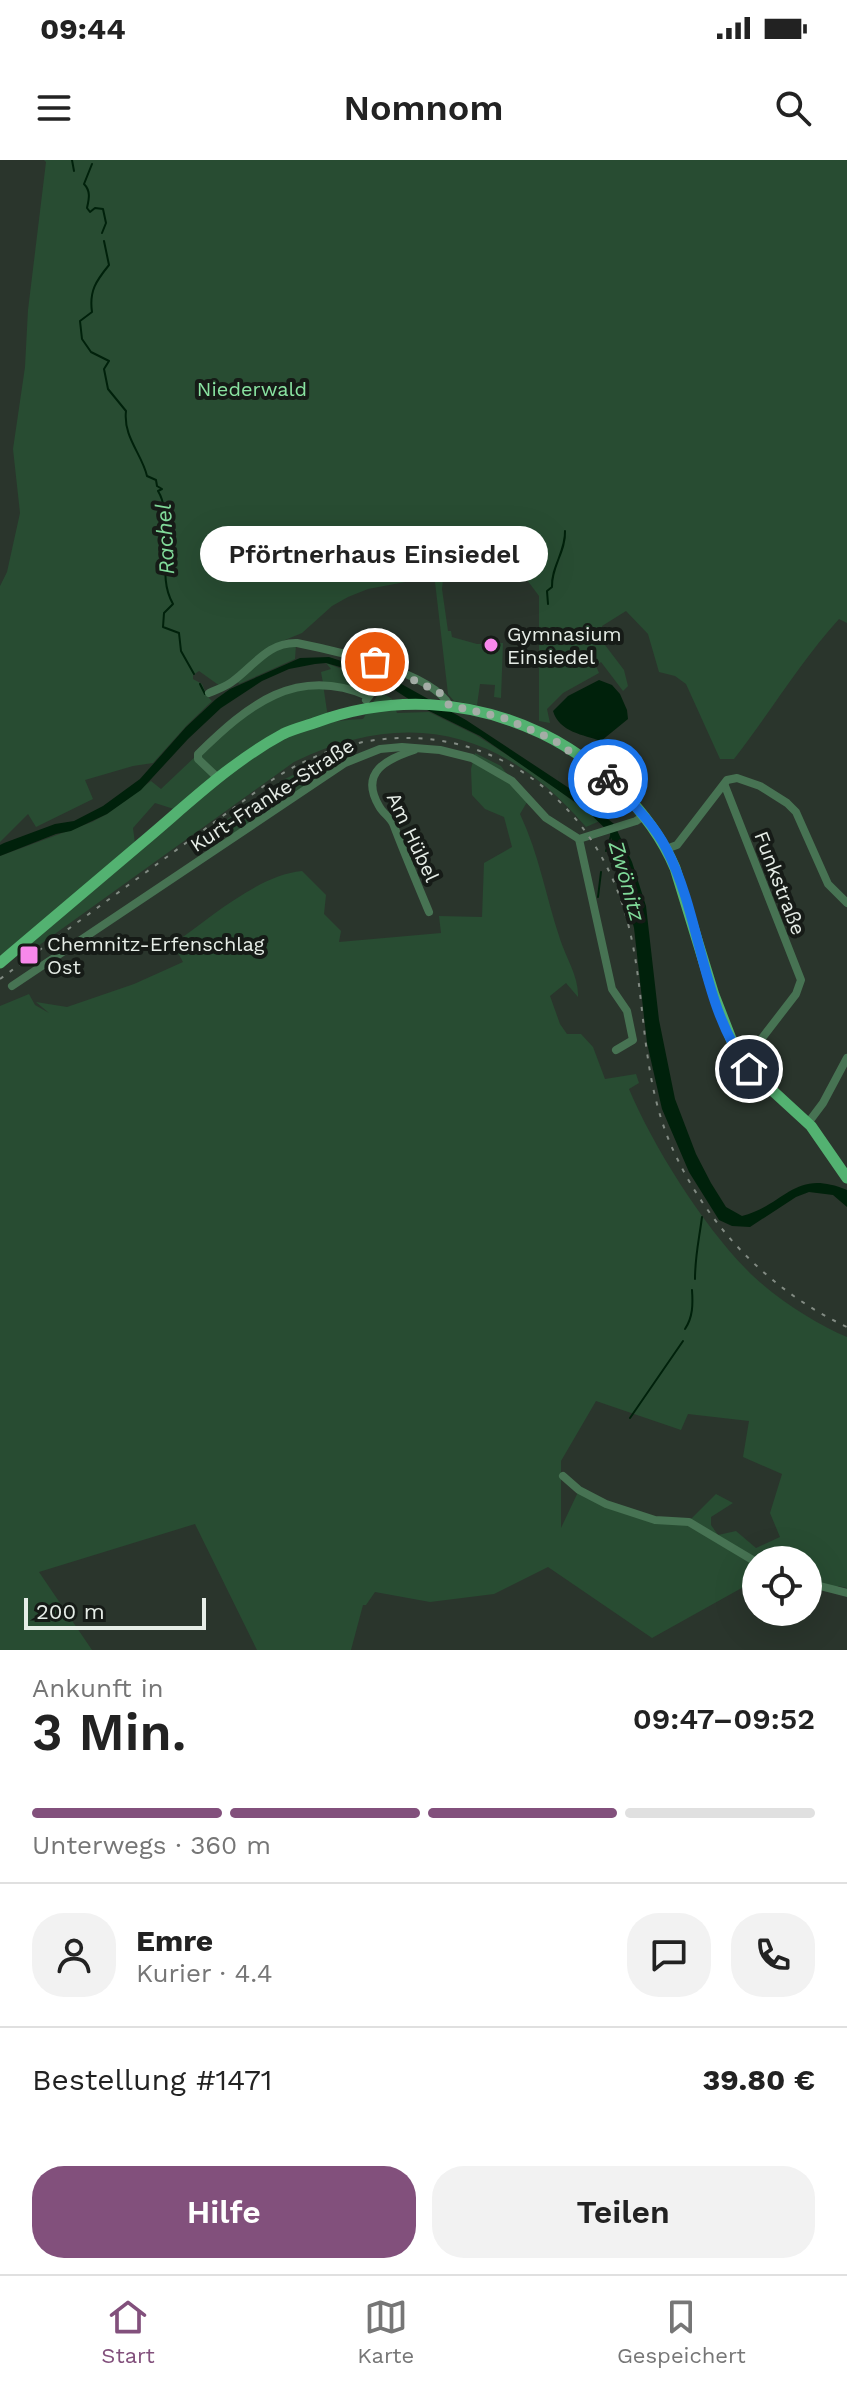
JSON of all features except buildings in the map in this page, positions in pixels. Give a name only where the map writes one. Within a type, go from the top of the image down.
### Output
[{"type":"main road","points":[[0,963],[218,778],[284,734],[361,708],[443,705],[504,718],[554,740],[604,776],[644,816],[666,849],[726,1032],[742,1059],[808,1123],[847,1178]]},
{"type":"street","points":[[209,693],[231,683],[264,653],[287,643],[297,643],[360,656],[390,668],[439,692],[443,705]]},
{"type":"street","points":[[218,778],[198,759],[198,754],[235,720],[274,697],[310,684],[331,684],[368,696]]},
{"type":"street","points":[[361,708],[378,685]]},
{"type":"street","name":"Kurt-Franke-Straße","points":[[12,986],[345,763],[380,749],[440,750],[472,758],[512,781],[546,818],[579,839]]},
{"type":"street","name":"Am Hübel","points":[[414,750],[387,759],[380,766],[375,774],[373,791],[378,805],[394,824],[429,912]]},
{"type":"street","points":[[666,849],[677,845],[727,780],[737,778],[772,791],[796,812],[828,884],[847,903]]},
{"type":"street","name":"Funkstraße","points":[[725,786],[801,980],[796,994],[749,1055],[742,1059]]},
{"type":"street","points":[[616,1050],[633,1040],[627,1011],[612,989],[579,839],[644,816]]},
{"type":"street","points":[[808,1123],[823,1103],[847,1058]]},
{"type":"street","points":[[563,1476],[579,1490],[606,1504],[655,1520],[689,1522],[742,1554]]},
{"type":"street","points":[[822,1587],[847,1593]]},
{"type":"green space","name":"Niederwald","points":[[44,160],[847,160],[847,623],[839,619],[825,635],[734,759],[720,759],[686,684],[675,676],[659,672],[648,634],[626,611],[602,626],[605,645],[624,670],[628,686],[623,691],[601,662],[596,666],[599,673],[563,693],[547,709],[550,723],[539,721],[539,596],[524,576],[463,565],[460,572],[433,574],[368,589],[332,606],[302,633],[273,645],[220,686],[199,671],[193,675],[212,701],[153,763],[85,780],[93,799],[36,827],[28,814],[0,842],[0,586],[7,572],[20,513],[13,449],[25,367]]},
{"type":"green space","points":[[443,580],[448,631],[451,631],[452,637],[477,644],[503,643],[501,698],[494,697],[495,685],[480,684],[477,705],[454,701],[448,694],[435,582]]},
{"type":"green space","points":[[296,645],[295,659],[239,684],[237,680],[274,649]]},
{"type":"green space","points":[[326,663],[374,681],[368,696],[323,684],[328,718],[284,734],[249,760],[302,730],[363,719],[380,691],[392,699],[397,713],[429,712],[476,735],[602,820],[586,827],[555,794],[522,768],[488,749],[452,738],[415,733],[377,735],[336,745],[294,762],[20,959],[19,951],[12,948],[0,955],[0,856],[92,822],[151,781],[161,789],[217,736],[274,697],[323,683],[321,672],[331,669]],"holes":[[[221,781],[189,806],[136,851],[133,828],[155,803],[180,811]]]},
{"type":"green space","points":[[475,753],[501,766],[527,802],[520,814],[578,990],[578,997],[566,983],[550,996],[560,1024],[567,1034],[581,1034],[593,1047],[605,1079],[636,1074],[639,1083],[629,1089],[651,1135],[680,1184],[729,1251],[768,1289],[794,1308],[847,1337],[847,1588],[838,1586],[836,1590],[822,1586],[822,1546],[760,1546],[780,1537],[770,1513],[782,1474],[743,1457],[749,1421],[688,1414],[681,1430],[596,1401],[561,1461],[561,1528],[579,1490],[655,1520],[688,1522],[716,1494],[733,1503],[711,1517],[711,1525],[718,1535],[736,1531],[754,1546],[742,1546],[742,1588],[652,1638],[548,1567],[494,1594],[430,1602],[375,1592],[363,1605],[351,1650],[257,1650],[195,1524],[39,1572],[92,1650],[0,1650],[0,1006],[29,994],[35,1005],[49,1013],[36,1002],[67,1007],[134,984],[183,962],[173,944],[251,889],[285,874],[302,871],[326,895],[324,914],[341,931],[339,942],[441,933],[439,916],[482,917],[484,863],[512,847],[504,817],[485,809],[472,795],[471,769]]},
{"type":"green space","points":[[321,761],[326,772],[233,835],[223,822],[281,781]]},
{"type":"water","name":"Zwönitz","points":[[329,657],[387,676],[466,720],[575,792],[614,824],[632,862],[646,906],[659,1020],[675,1099],[711,1183],[726,1207],[742,1216],[757,1211],[802,1185],[815,1183],[847,1190],[847,1207],[833,1195],[809,1192],[750,1227],[732,1226],[719,1220],[689,1172],[662,1109],[647,1043],[634,928],[610,833],[585,809],[480,736],[421,707],[390,687],[347,669],[326,663],[315,664],[289,669],[262,681],[221,708],[141,790],[107,814],[71,831],[0,856],[0,845],[4,843],[55,824],[74,821],[103,806],[140,779],[186,727],[230,689],[300,658]]},
{"type":"water","points":[[599,680],[612,685],[620,694],[628,719],[601,741],[566,728],[553,711],[568,696]]},
{"type":"waterway","points":[[72,160],[74,171]]},
{"type":"waterway","name":"Rachel","points":[[92,164],[84,184],[89,192],[87,208],[90,212],[95,208],[103,209],[106,223],[102,233]]},
{"type":"waterway","name":"Rachel","points":[[104,241],[109,265],[94,287],[92,312],[80,321],[82,339],[91,352],[109,361],[104,369],[108,389],[126,411],[127,429],[147,476],[156,480],[157,486],[162,489],[158,491],[164,508],[165,542],[169,557],[166,580],[173,604],[164,613],[163,627],[179,633],[181,651],[194,674]]},
{"type":"waterway","points":[[548,604],[547,591],[552,587],[565,531]]},
{"type":"waterway","name":"Rachel","points":[[200,684],[205,694]]},
{"type":"waterway","name":"Zwönitz","points":[[606,851],[612,833]]},
{"type":"waterway","name":"Zwönitz","points":[[598,897],[601,872]]},
{"type":"waterway","points":[[695,1279],[702,1217]]},
{"type":"waterway","points":[[685,1329],[692,1310],[692,1290]]},
{"type":"waterway","points":[[630,1418],[683,1341]]},
{"type":"railway","points":[[0,979],[272,780],[324,753],[377,740],[429,739],[479,751],[525,774],[566,808],[599,852],[623,906],[631,935],[647,1054],[660,1113],[670,1143],[701,1201],[742,1252],[766,1274],[818,1312],[847,1327]]},
{"type":"way so far","points":[[375,662],[439,692],[449,705],[504,718],[554,740],[608,779]]},
{"type":"place","name":"Gymnasium Einsiedel","points":[[491,645]]},
{"type":"place","name":"Pförtnerhaus Einsiedel","points":[[375,662]]},
{"type":"place","name":"Chemnitz-Erfenschlag Ost","points":[[29,955]]},
{"type":"route","points":[[608,779],[644,816],[666,849],[675,868],[726,1032],[749,1069]]}]
